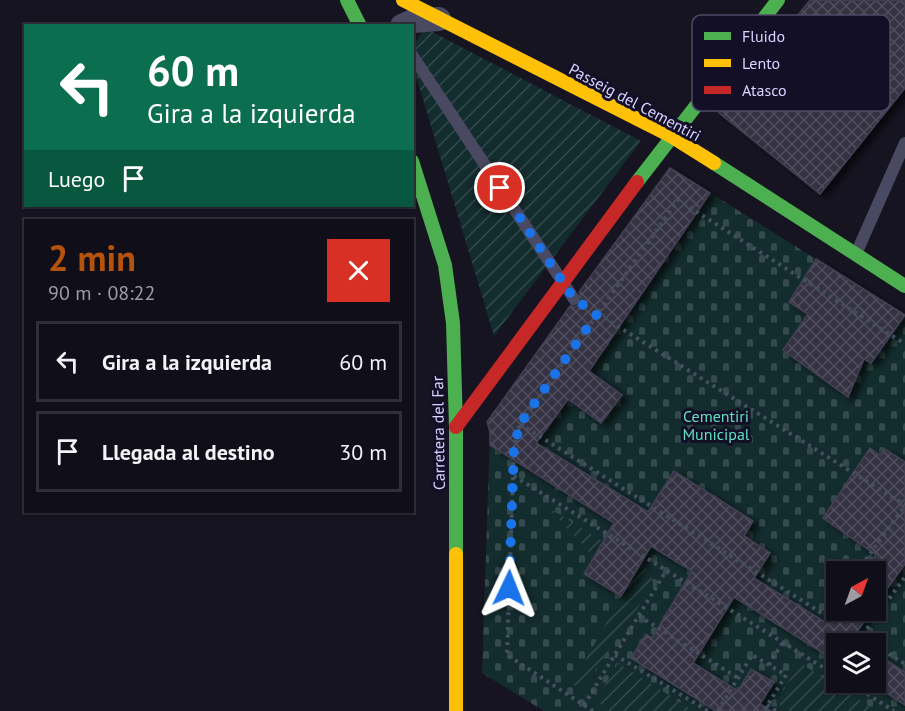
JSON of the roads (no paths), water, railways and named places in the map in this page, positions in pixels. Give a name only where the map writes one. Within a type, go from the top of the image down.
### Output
[{"type":"street","points":[[347,0],[359,24]]},
{"type":"street","name":"Passeig del Cementiri","points":[[403,0],[671,136],[905,286]]},
{"type":"street","points":[[766,15],[778,0]]},
{"type":"street","points":[[406,24],[413,21],[439,20]]},
{"type":"street","points":[[456,427],[692,109]]},
{"type":"street","name":"Carretera del Far","points":[[414,167],[445,265],[453,323],[456,427],[456,711]]},
{"type":"lane","points":[[414,58],[574,299]]},
{"type":"lane","points":[[856,255],[905,143]]},
{"type":"park label","name":"Cementiri Municipal","points":[[716,425]]}]
